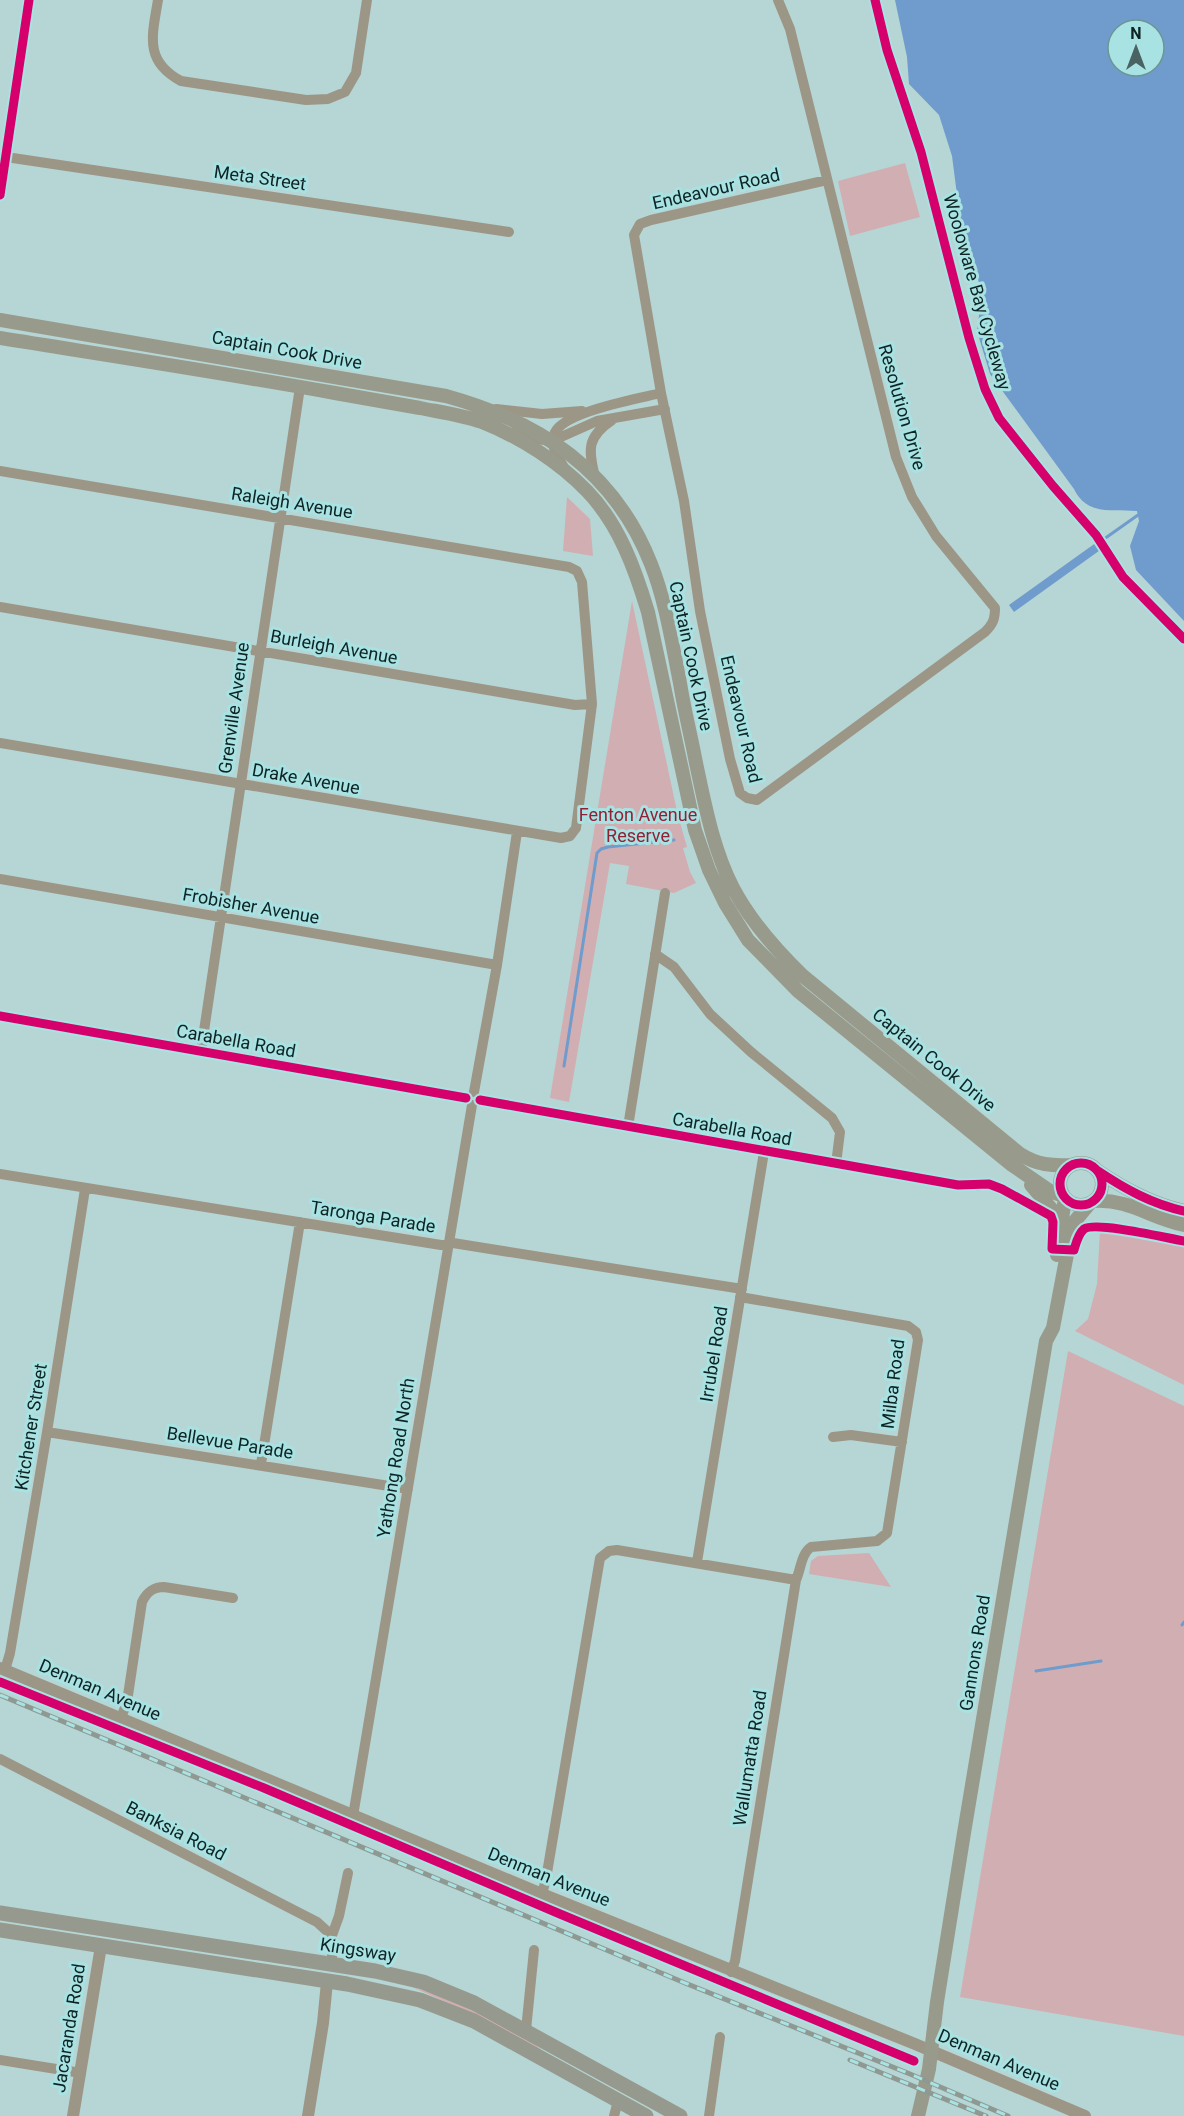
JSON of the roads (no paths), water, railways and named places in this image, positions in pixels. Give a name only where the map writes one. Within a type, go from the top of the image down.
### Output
[{"type":"main road","name":"Captain Cook Drive","points":[[0,320],[415,390],[483,406],[528,426],[552,441],[595,477],[612,496],[627,518],[651,564],[669,626],[709,822],[720,859],[749,916],[775,948],[803,976],[1020,1154],[1036,1163],[1071,1165]]},
{"type":"main road","name":"Captain Cook Drive","points":[[0,338],[454,414],[482,422],[531,447],[568,474],[588,492],[607,518],[625,548],[638,579],[652,628],[695,830],[709,870],[748,940],[798,991],[1012,1165],[1050,1191],[1064,1197]]},
{"type":"main road","name":"Grenville Avenue","points":[[300,387],[301,370]]},
{"type":"main road","points":[[1046,1341],[1045,1328],[1064,1197],[1060,1180],[1066,1169],[1071,1165],[1086,1163],[1133,1193],[1184,1211]]},
{"type":"main road","points":[[1012,1165],[1054,1212],[1059,1243]]},
{"type":"main road","points":[[1092,1202],[1102,1187],[1098,1171]]},
{"type":"main road","points":[[1064,1197],[1080,1205],[1092,1202],[1125,1203],[1158,1218],[1184,1225]]},
{"type":"main road","name":"Gannons Road","points":[[918,2116],[929,2069],[937,2002],[962,1844],[1046,1341],[1053,1328],[1071,1233],[1076,1221],[1092,1202]]},
{"type":"main road","name":"Kingsway","points":[[0,1913],[390,1974],[441,1988],[526,2030],[680,2116]]},
{"type":"main road","name":"Kingsway","points":[[0,1930],[403,1995],[457,2014],[646,2116]]},
{"type":"main road","points":[[101,1946],[103,1930]]},
{"type":"main road","points":[[327,1982],[331,1965]]},
{"type":"main road","points":[[618,2101],[625,2085]]},
{"type":"street","points":[[0,195],[29,0]]},
{"type":"street","points":[[158,0],[153,30],[154,55],[168,74],[181,81],[306,100],[328,99],[345,92],[356,73],[367,0]]},
{"type":"street","name":"Resolution Drive","points":[[778,0],[790,29],[896,457],[912,497],[936,536],[995,608],[995,619]]},
{"type":"street","name":"Meta Street","points":[[6,157],[509,232]]},
{"type":"street","name":"Endeavour Road","points":[[827,180],[640,224],[634,235],[661,393],[684,501],[700,611],[730,759],[740,794],[758,800],[985,632],[995,619]]},
{"type":"street","name":"Grenville Avenue","points":[[201,1051],[300,387]]},
{"type":"street","points":[[483,406],[512,412],[542,414],[594,410],[661,393]]},
{"type":"street","points":[[482,422],[537,439],[552,441],[597,421],[665,409]]},
{"type":"street","points":[[568,474],[555,452],[552,441],[554,433],[565,423],[594,410]]},
{"type":"street","points":[[595,477],[591,458],[592,440],[603,426],[618,416]]},
{"type":"street","name":"Raleigh Avenue","points":[[0,471],[560,564],[577,571],[582,582],[592,704]]},
{"type":"street","name":"Burleigh Avenue","points":[[0,607],[575,705],[592,704]]},
{"type":"street","name":"Drake Avenue","points":[[0,743],[554,838],[570,836],[576,828],[592,704]]},
{"type":"street","name":"Yathong Road North","points":[[353,1816],[448,1243],[497,965],[517,832]]},
{"type":"street","name":"Frobisher Avenue","points":[[0,879],[497,965]]},
{"type":"street","points":[[628,1127],[665,893]]},
{"type":"street","points":[[655,954],[677,970],[705,1008],[734,1037],[832,1118],[840,1132],[836,1164]]},
{"type":"street","name":"Carabella Road","points":[[0,1016],[764,1152],[958,1185],[978,1186]]},
{"type":"street","name":"Irrubel Road","points":[[697,1562],[764,1152]]},
{"type":"street","name":"Taronga Parade","points":[[0,1174],[441,1245],[448,1243],[741,1293]]},
{"type":"street","name":"Kitchener Street","points":[[2,1669],[12,1641],[85,1189]]},
{"type":"street","points":[[261,1464],[300,1222]]},
{"type":"street","name":"Milba Road","points":[[741,1293],[912,1327],[916,1332],[918,1340],[888,1529],[883,1538],[876,1541],[813,1547],[806,1551]]},
{"type":"street","name":"Bellevue Parade","points":[[47,1432],[408,1489]]},
{"type":"street","points":[[833,1437],[851,1435],[902,1442]]},
{"type":"street","points":[[542,1894],[598,1564],[605,1552],[617,1551],[697,1562],[796,1580]]},
{"type":"street","name":"Wallumatta Road","points":[[731,1972],[735,1961],[796,1580],[806,1551]]},
{"type":"street","points":[[121,1718],[127,1702],[142,1602],[147,1593],[155,1588],[164,1587],[233,1598]]},
{"type":"street","name":"Denman Avenue","points":[[2,1669],[353,1816],[1085,2116]]},
{"type":"street","name":"Banksia Road","points":[[0,1759],[317,1922],[331,1938]]},
{"type":"street","points":[[331,1965],[333,1947],[331,1938],[339,1916],[348,1873]]},
{"type":"street","name":"Jacaranda Road","points":[[73,2116],[101,1946]]},
{"type":"street","points":[[526,2030],[534,1950]]},
{"type":"street","points":[[308,2116],[327,1982]]},
{"type":"street","points":[[709,2116],[720,2037]]},
{"type":"street","points":[[0,2060],[81,2073]]},
{"type":"street","points":[[614,2116],[618,2101]]},
{"type":"water","points":[[895,0],[1184,0],[1184,621],[1136,570],[1130,546],[1139,521],[1137,511],[1101,509],[1086,504],[1079,498],[990,374],[977,331],[982,293],[960,218],[952,156],[939,115],[909,84],[907,57]]},
{"type":"water","points":[[1097,542],[1103,548],[1014,612],[1009,605]]},
{"type":"waterway","points":[[1097,544],[1138,515]]},
{"type":"waterway","points":[[564,1066],[597,853],[608,847],[674,840]]},
{"type":"waterway","points":[[1036,1671],[1101,1661]]},
{"type":"railway","points":[[0,1695],[1008,2116]]},
{"type":"railway","points":[[850,2060],[986,2116]]},
{"type":"park label","name":"Fenton Avenue Reserve","points":[[638,825]]}]
